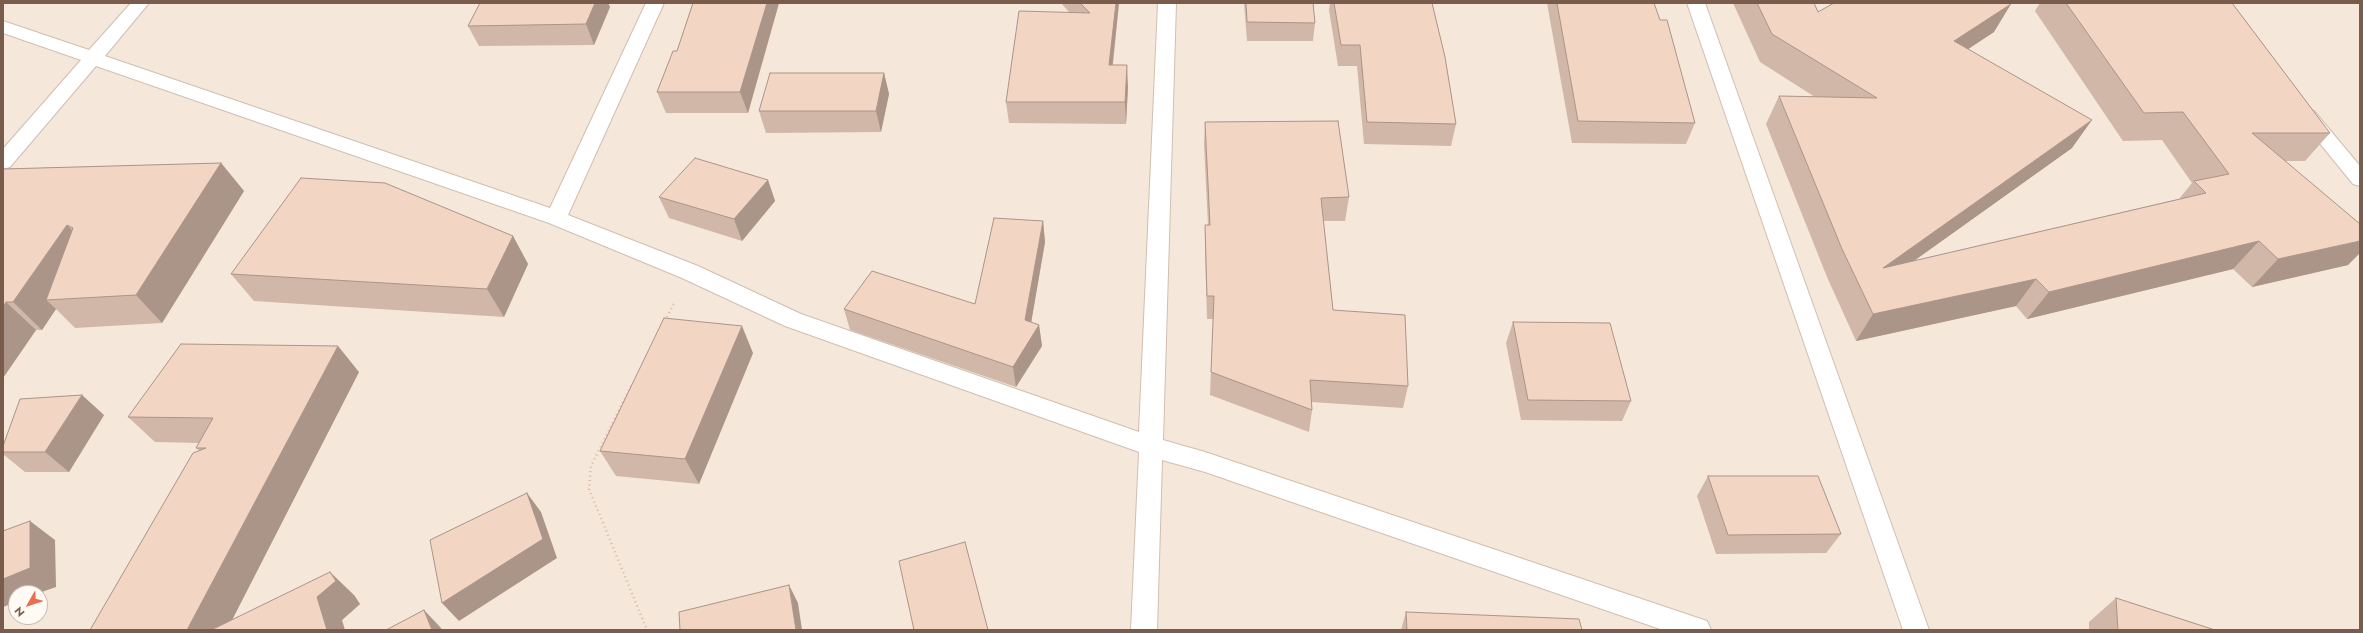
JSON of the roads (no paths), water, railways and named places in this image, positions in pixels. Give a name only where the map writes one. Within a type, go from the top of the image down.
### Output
[{"type":"street","points":[[3,162],[140,3]]},
{"type":"street","points":[[556,218],[655,3]]},
{"type":"street","points":[[1144,630],[1167,3]]},
{"type":"street","points":[[1696,3],[1916,630]]},
{"type":"street","points":[[3,27],[556,218],[690,272],[793,320],[1150,446],[1213,465],[1698,630]]},
{"type":"street","points":[[2295,100],[2360,179]]}]
